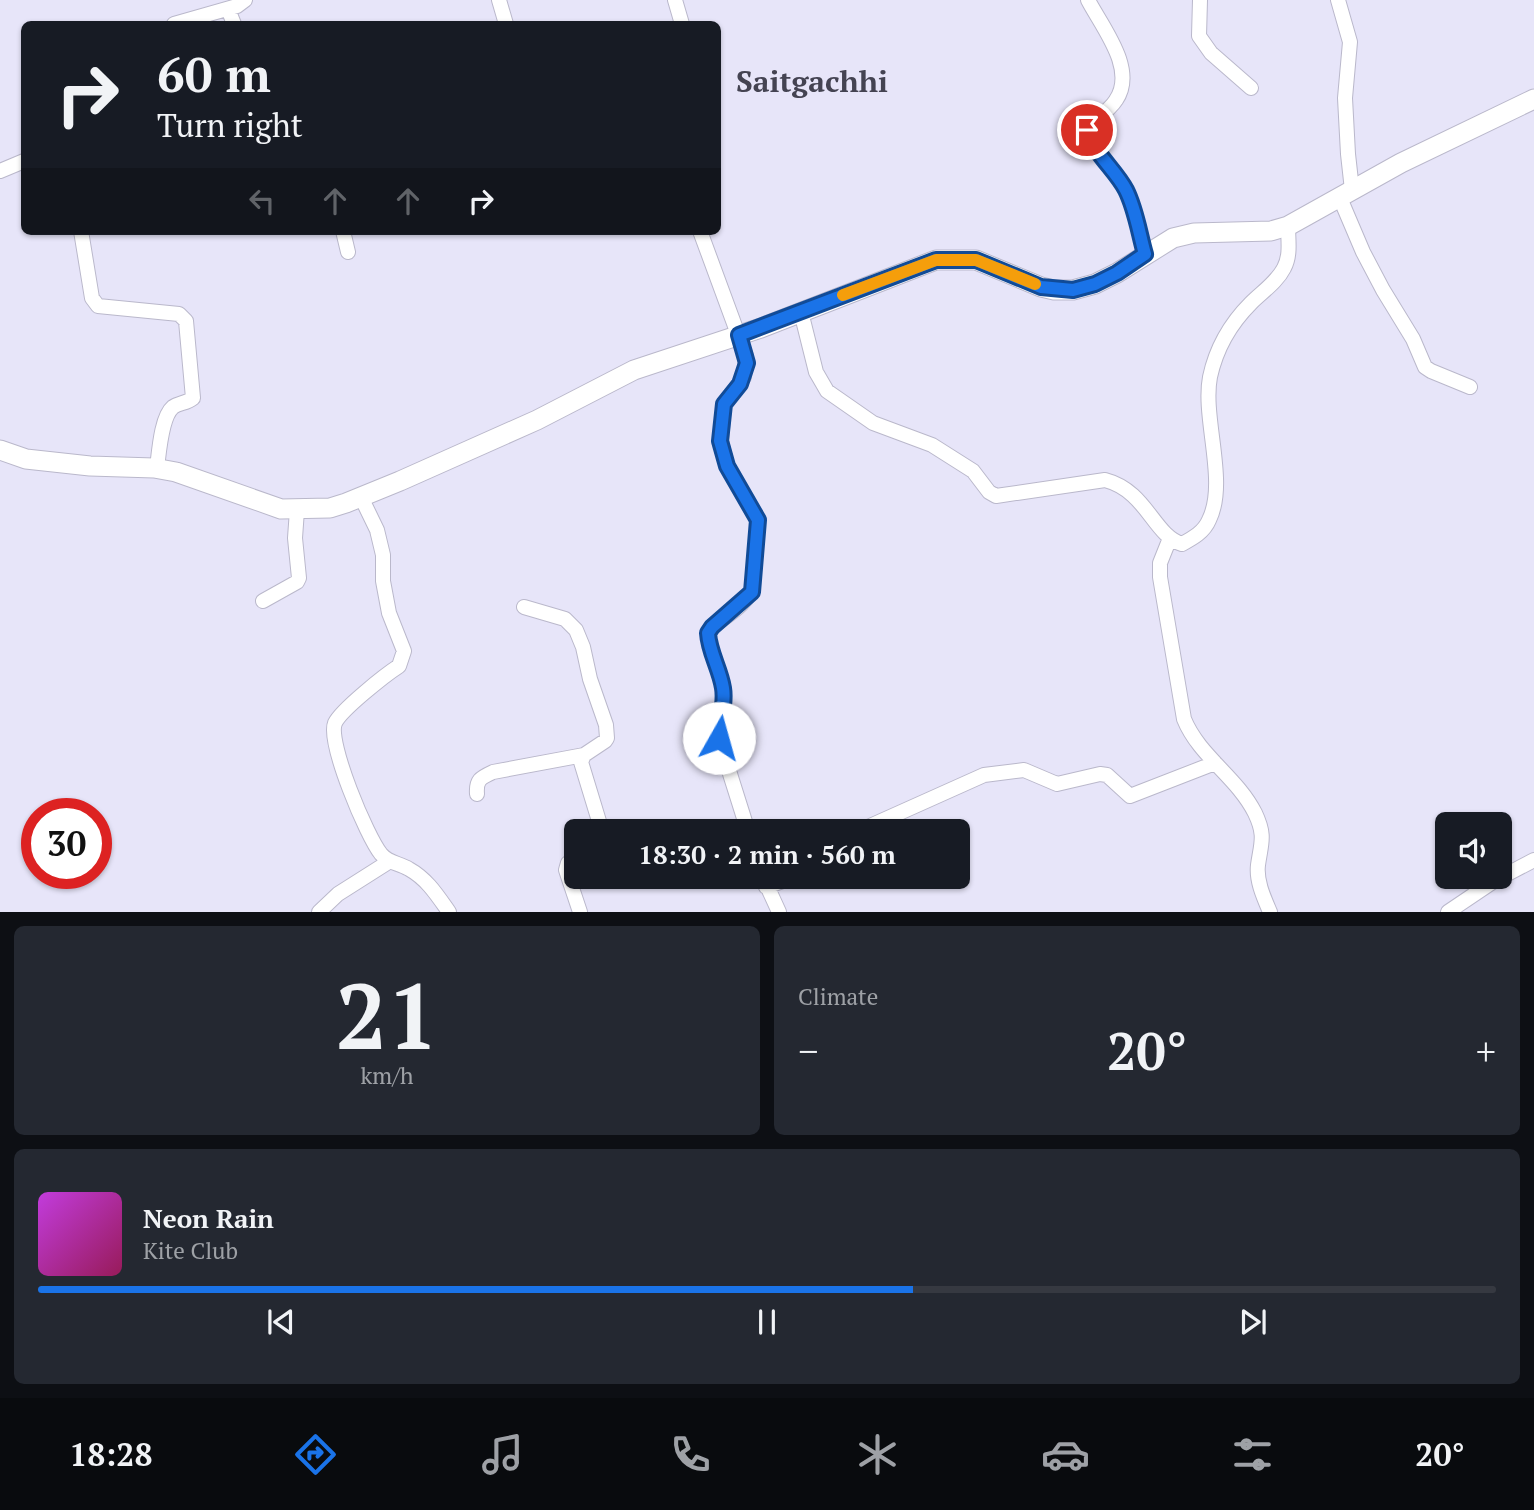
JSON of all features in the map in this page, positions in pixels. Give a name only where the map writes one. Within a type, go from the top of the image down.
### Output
[{"type":"street","points":[[185,21],[228,9],[245,0]]},
{"type":"street","points":[[499,0],[505,21]]},
{"type":"street","points":[[674,0],[681,21]]},
{"type":"street","points":[[1088,0],[1120,60],[1123,71],[1120,94],[1087,130],[1101,158],[1125,188],[1133,206],[1145,254]]},
{"type":"street","points":[[1200,0],[1199,36],[1211,53],[1251,88]]},
{"type":"street","points":[[1338,0],[1350,43],[1345,98],[1348,153],[1346,194],[1363,253],[1413,339],[1425,367],[1471,387]]},
{"type":"street","points":[[228,9],[233,21]]},
{"type":"street","points":[[0,450],[26,459],[90,466],[157,468],[176,472],[281,509],[330,508],[537,421],[634,370],[739,335],[936,260],[976,260],[1041,287],[1073,290],[1095,284],[1117,273],[1173,238],[1194,233],[1271,232],[1288,226],[1401,163],[1534,99]]},
{"type":"street","points":[[0,171],[21,162]]},
{"type":"street","points":[[801,312],[819,381],[827,391],[873,423],[932,445],[973,471],[989,492],[996,496],[1105,480],[1120,484],[1137,498],[1170,538],[1182,544],[1199,534],[1209,520],[1213,507],[1215,478],[1208,388],[1214,358],[1224,337],[1238,319],[1284,268],[1289,254],[1288,226]]},
{"type":"street","points":[[82,235],[92,298],[98,306],[179,314],[186,320],[193,398],[176,405],[166,416],[157,468]]},
{"type":"street","points":[[344,235],[348,252]]},
{"type":"street","points":[[702,235],[747,363],[740,384],[724,404],[720,441],[727,466],[758,520],[752,592],[708,633],[723,687],[719,738],[744,819]]},
{"type":"street","points":[[361,497],[377,530],[383,555],[383,582],[389,613],[404,651],[399,666],[337,720],[334,738],[362,821],[380,854],[408,868],[424,880],[449,912]]},
{"type":"street","points":[[263,601],[297,582],[299,578],[295,538],[297,510]]},
{"type":"street","points":[[1170,538],[1160,563],[1160,578],[1184,719],[1189,733],[1236,785],[1256,815],[1263,846],[1258,866],[1259,880],[1270,912]]},
{"type":"street","points":[[477,794],[476,783],[480,778],[493,772],[584,755],[605,741],[608,732],[576,630],[565,619],[524,607]]},
{"type":"street","points":[[584,755],[581,758],[582,768],[598,819]]},
{"type":"street","points":[[884,819],[969,779],[984,775],[1024,770],[1057,784],[1100,774],[1107,775],[1130,796],[1215,763]]},
{"type":"street","points":[[1448,912],[1494,881],[1534,860]]},
{"type":"street","points":[[319,912],[338,894],[390,861]]},
{"type":"street","points":[[572,889],[580,912]]},
{"type":"street","points":[[768,889],[779,912]]},
{"type":"slow traffic","points":[[843,295],[936,260],[961,258],[989,264],[1035,284]]},
{"type":"district","name":"Saitgachhi","points":[[812,81]]},
{"type":"route","points":[[719,738],[723,687],[708,633],[752,592],[758,537],[758,520],[727,466],[720,441],[724,404],[744,377],[747,363],[739,335],[936,260],[976,260],[1041,287],[1055,290],[1073,290],[1095,284],[1117,273],[1145,254],[1133,206],[1125,188],[1101,158],[1087,130]]}]
